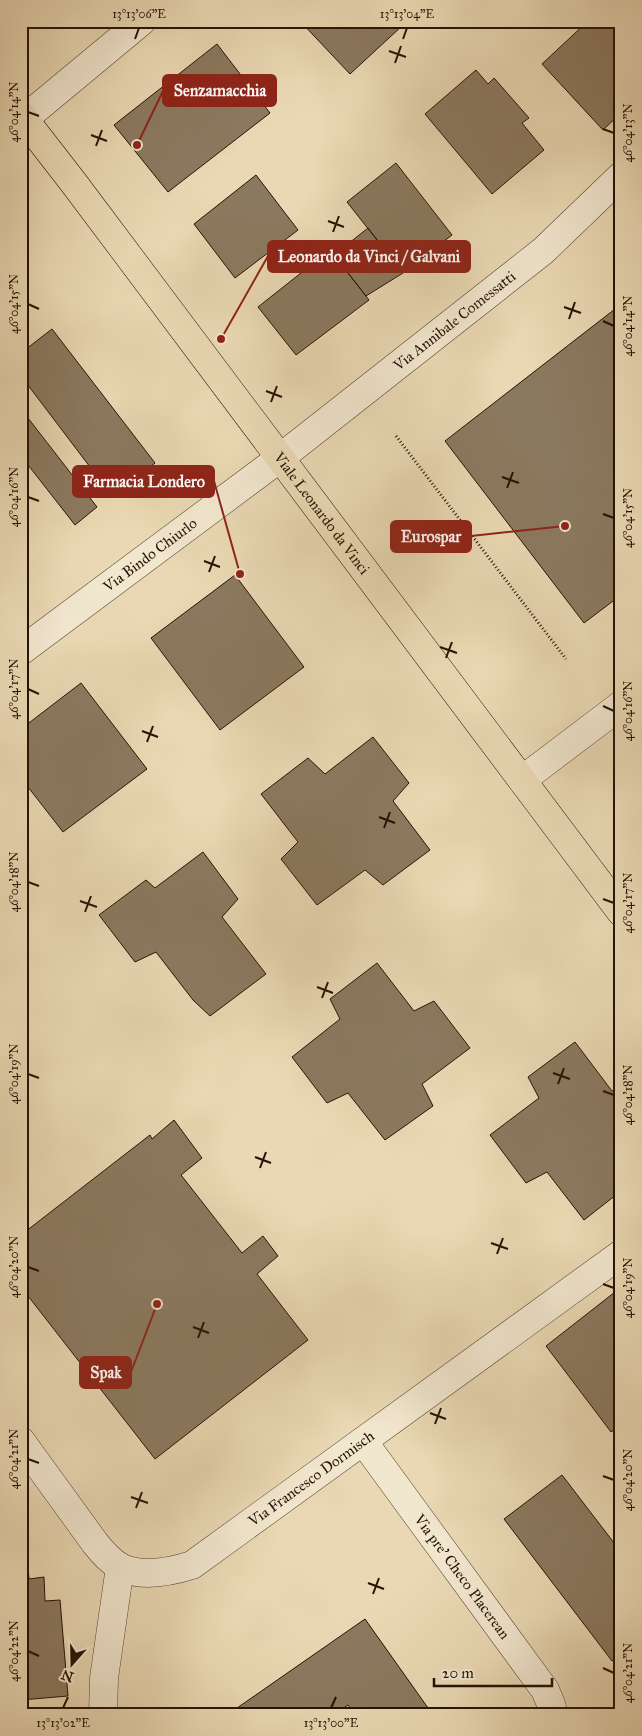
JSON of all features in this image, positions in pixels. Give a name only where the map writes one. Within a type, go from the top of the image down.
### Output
[{"type":"main road","name":"Viale Leonardo da Vinci","points":[[23,117],[621,912]]},
{"type":"street","points":[[23,117],[142,21]]},
{"type":"street","name":"Via Annibale Comessatti","points":[[280,458],[542,251],[621,176]]},
{"type":"street","name":"Via Bindo Chiurlo","points":[[21,651],[280,458]]},
{"type":"street","points":[[522,780],[621,705]]},
{"type":"street","name":"Via Francesco Dormisch","points":[[21,1441],[106,1556],[120,1567],[135,1572],[172,1572],[192,1565],[621,1254]]},
{"type":"street","name":"Via pre' Checo Placerean","points":[[363,1441],[545,1690],[552,1704],[554,1715]]},
{"type":"street","points":[[103,1715],[104,1678],[120,1567]]},
{"type":"path","points":[[396,436],[566,659]]},
{"type":"building","points":[[300,21],[398,21],[402,26],[350,74]]},
{"type":"building","points":[[588,21],[609,21],[621,34],[621,113],[603,130],[542,64]]},
{"type":"building","points":[[217,44],[270,113],[168,192],[114,125]]},
{"type":"building","points":[[476,70],[488,84],[494,78],[529,118],[522,123],[544,150],[492,194],[425,114]]},
{"type":"building","points":[[396,163],[452,235],[403,273],[347,202]]},
{"type":"building","points":[[256,175],[298,230],[235,278],[194,224]]},
{"type":"building","points":[[368,228],[403,273],[366,296],[334,255]]},
{"type":"building","points":[[330,250],[369,300],[296,355],[258,307]]},
{"type":"building","points":[[615,309],[621,316],[621,595],[584,623],[445,441]]},
{"type":"building","points":[[52,329],[155,463],[112,496],[21,376],[21,353]]},
{"type":"building","points":[[21,409],[97,507],[75,525],[21,456]]},
{"type":"building","points":[[235,575],[304,667],[220,730],[151,638]]},
{"type":"building","points":[[81,683],[147,769],[63,832],[21,778],[21,729]]},
{"type":"building","points":[[373,737],[409,783],[393,801],[430,850],[383,885],[365,870],[317,905],[281,859],[298,842],[261,794],[308,758],[325,774]]},
{"type":"building","points":[[203,852],[238,899],[222,917],[266,974],[210,1016],[193,1000],[156,952],[135,962],[99,915],[146,880],[155,888]]},
{"type":"building","points":[[377,963],[414,1011],[434,1001],[470,1048],[422,1084],[433,1106],[385,1140],[348,1093],[327,1103],[292,1057],[340,1019],[330,999]]},
{"type":"building","points":[[575,1042],[612,1091],[621,1086],[621,1191],[584,1220],[547,1172],[526,1183],[490,1135],[539,1098],[528,1077]]},
{"type":"building","points":[[174,1120],[202,1158],[181,1175],[242,1253],[263,1236],[278,1256],[257,1274],[308,1340],[155,1459],[21,1287],[21,1235],[150,1135],[152,1139]]},
{"type":"building","points":[[615,1292],[621,1300],[621,1425],[611,1432],[546,1346]]},
{"type":"building","points":[[562,1475],[621,1552],[621,1654],[612,1661],[504,1519]]},
{"type":"building","points":[[21,1556],[27,1556],[29,1579],[44,1577],[45,1601],[60,1600],[68,1696],[21,1700]]},
{"type":"building","points":[[365,1619],[433,1715],[355,1715],[348,1705],[333,1715],[227,1715]]},
{"type":"place","name":"Senzamacchia","points":[[137,145]]},
{"type":"place","name":"Leonardo da Vinci / Galvani","points":[[221,339]]},
{"type":"place","name":"Eurospar","points":[[565,526]]},
{"type":"place","name":"Farmacia Londero","points":[[240,574]]},
{"type":"place","name":"Spak","points":[[157,1304]]}]
